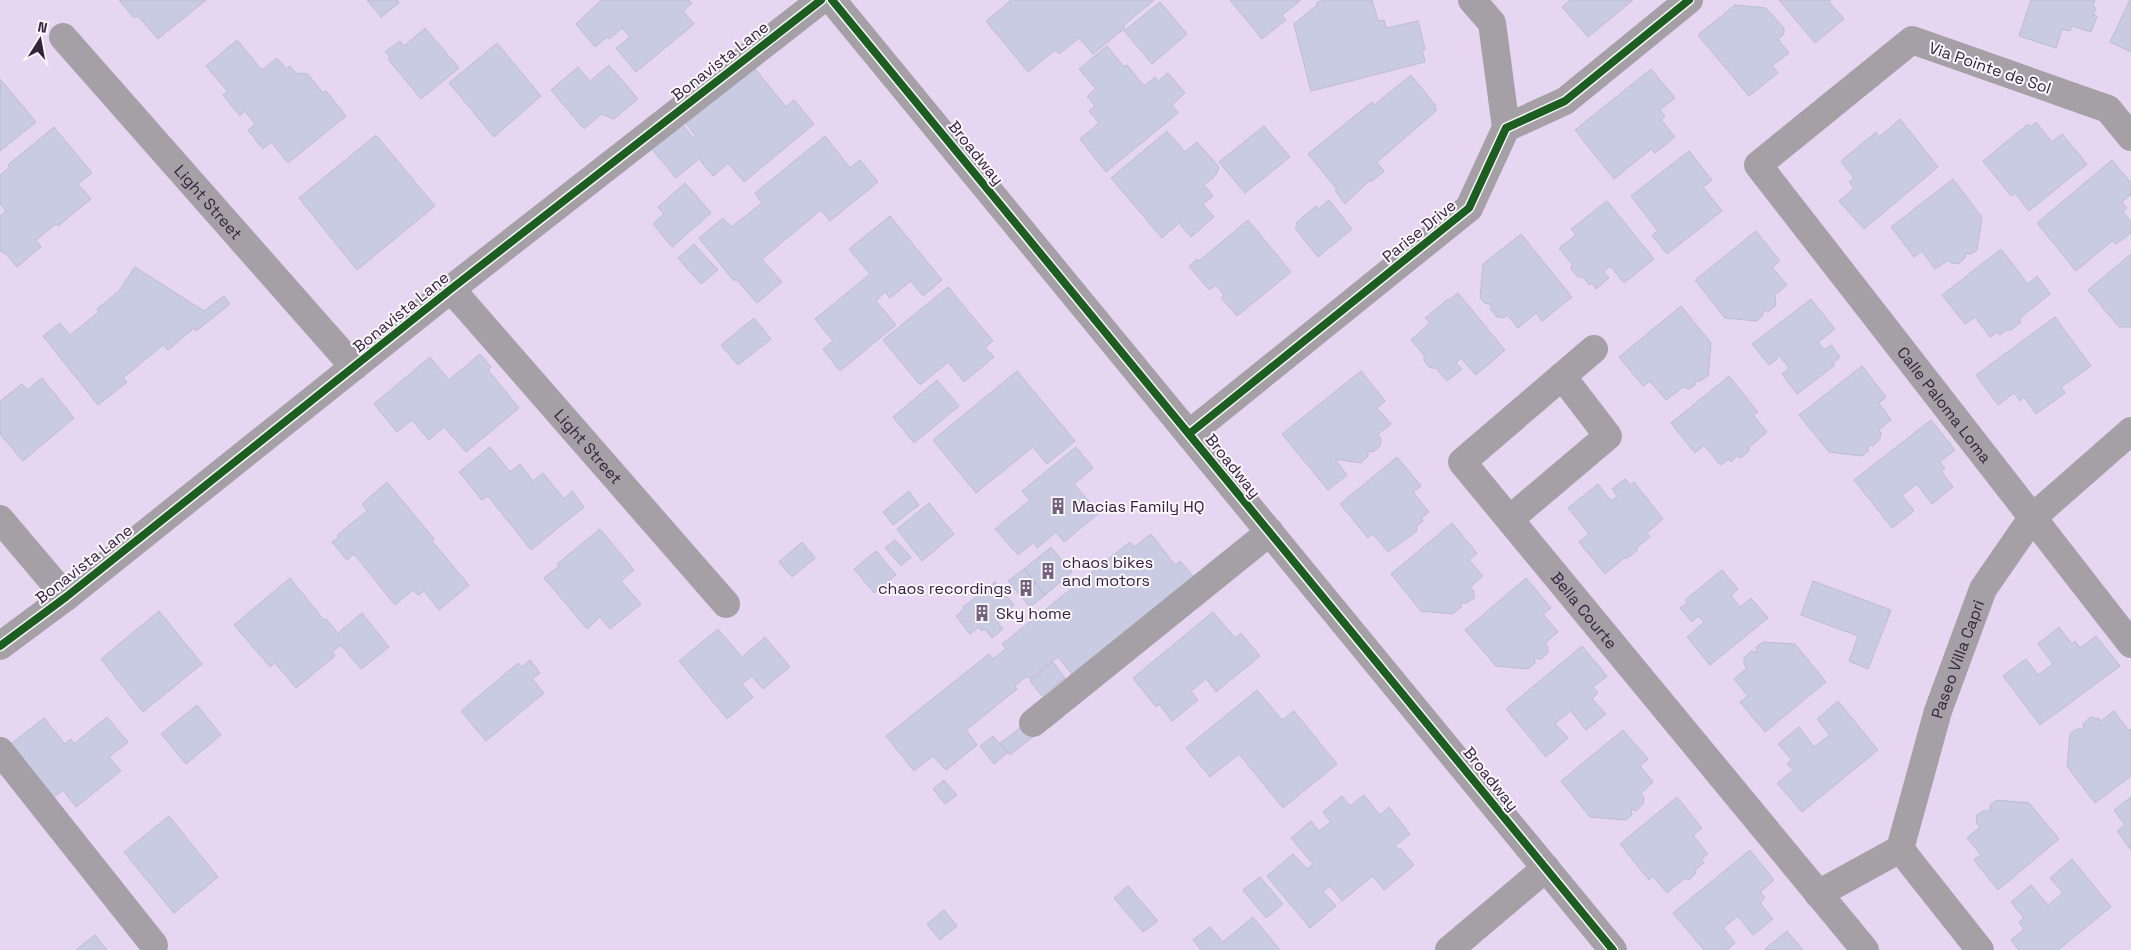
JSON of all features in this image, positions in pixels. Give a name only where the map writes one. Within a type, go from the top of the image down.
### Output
[{"type":"street","name":"Bonavista Lane","points":[[0,646],[66,597],[451,289],[821,0]]},
{"type":"street","name":"Broadway","points":[[832,0],[1613,950]]},
{"type":"street","points":[[1472,0],[1492,23],[1506,128],[1565,101],[1689,0]]},
{"type":"street","name":"Light Street","points":[[63,37],[354,367]]},
{"type":"street","name":"Via Pointe de Sol","points":[[1758,165],[1912,40],[2108,109],[2131,137]]},
{"type":"street","name":"Parise Drive","points":[[1189,434],[1469,208],[1506,128]]},
{"type":"street","name":"Calle Paloma Loma","points":[[1758,165],[2131,644]]},
{"type":"street","name":"Light Street","points":[[451,289],[726,604]]},
{"type":"street","name":"Bella Courte","points":[[1594,349],[1462,462],[1864,950]]},
{"type":"street","points":[[1510,519],[1608,436],[1562,376]]},
{"type":"street","name":"Paseo Villa Capri","points":[[1900,849],[1938,710],[1983,589],[2032,518],[2131,432]]},
{"type":"street","points":[[0,519],[66,597]]},
{"type":"street","points":[[1033,723],[1270,532]]},
{"type":"street","points":[[0,751],[154,945]]},
{"type":"street","points":[[1818,894],[1900,849],[1980,950]]},
{"type":"street","points":[[1449,950],[1546,868]]},
{"type":"building","points":[[119,0],[206,0],[158,39],[138,16],[134,18]]},
{"type":"building","points":[[367,0],[397,0],[399,3],[381,17]]},
{"type":"building","points":[[601,0],[689,0],[692,3],[683,11],[694,24],[636,72],[616,48],[630,37],[622,28],[609,39],[607,37],[595,47],[576,24]]},
{"type":"building","points":[[1011,0],[1154,0],[1123,26],[1125,28],[1093,54],[1079,38],[1059,54],[1055,50],[1028,72],[986,21]]},
{"type":"building","points":[[1230,0],[1301,0],[1282,15],[1286,20],[1262,39]]},
{"type":"building","points":[[1326,0],[1372,0],[1378,21],[1384,20],[1386,28],[1418,21],[1425,49],[1422,49],[1425,62],[1311,91],[1294,24],[1317,5],[1317,2]]},
{"type":"building","points":[[1570,0],[1633,0],[1588,37],[1562,7]]},
{"type":"building","points":[[1779,0],[1831,0],[1829,2],[1844,19],[1815,43]]},
{"type":"building","points":[[2031,0],[2095,0],[2093,6],[2096,8],[2093,15],[2097,16],[2091,32],[2072,26],[2070,31],[2062,29],[2056,48],[2019,36]]},
{"type":"building","points":[[2131,0],[2131,52],[2110,42]]},
{"type":"building","points":[[1160,2],[1187,34],[1152,64],[1124,31]]},
{"type":"building","points":[[1735,5],[1766,8],[1784,28],[1784,34],[1778,39],[1789,53],[1772,66],[1778,73],[1749,96],[1698,35]]},
{"type":"building","points":[[425,28],[459,68],[421,99],[388,59],[390,57],[385,52],[400,41],[404,46]]},
{"type":"building","points":[[237,40],[262,70],[277,58],[286,69],[290,66],[298,75],[300,73],[308,74],[323,93],[326,91],[346,116],[288,163],[271,142],[263,149],[248,130],[255,124],[245,111],[240,116],[223,95],[228,92],[206,66]]},
{"type":"building","points":[[497,43],[541,96],[494,137],[449,83]]},
{"type":"building","points":[[1107,46],[1124,67],[1127,65],[1144,86],[1155,77],[1158,81],[1168,73],[1185,93],[1172,105],[1178,113],[1106,172],[1080,139],[1099,123],[1089,111],[1095,106],[1087,96],[1096,89],[1079,69]]},
{"type":"building","points":[[609,65],[638,99],[614,119],[601,114],[584,129],[551,90],[578,67],[590,81]]},
{"type":"building","points":[[752,65],[786,107],[794,100],[814,124],[744,182],[728,163],[713,176],[699,159],[676,178],[651,148],[681,123],[693,138],[696,136],[682,119]]},
{"type":"building","points":[[1651,69],[1675,98],[1660,110],[1665,116],[1661,120],[1675,137],[1655,153],[1651,149],[1614,179],[1575,130]]},
{"type":"building","points":[[1411,75],[1436,106],[1434,107],[1437,110],[1377,162],[1384,171],[1371,182],[1370,180],[1345,204],[1335,190],[1337,189],[1308,154],[1372,102],[1374,105]]},
{"type":"building","points":[[0,79],[36,122],[0,151]]},
{"type":"building","points":[[1900,119],[1938,167],[1864,229],[1839,201],[1854,188],[1849,182],[1854,178],[1841,161],[1876,132],[1879,137]]},
{"type":"building","points":[[2036,122],[2052,142],[2062,134],[2087,164],[2029,211],[2015,193],[2011,196],[1983,161],[2028,124],[2030,127]]},
{"type":"building","points":[[1264,126],[1290,157],[1245,193],[1219,162]]},
{"type":"building","points":[[54,127],[92,173],[78,184],[91,199],[58,226],[56,224],[36,240],[41,247],[17,267],[6,254],[0,251],[0,216],[6,211],[0,204],[0,175],[10,167],[8,165]]},
{"type":"building","points":[[1167,131],[1185,152],[1197,142],[1219,167],[1216,175],[1204,185],[1213,196],[1203,204],[1214,217],[1191,237],[1179,223],[1162,238],[1111,178]]},
{"type":"building","points":[[376,135],[435,206],[357,270],[299,198]]},
{"type":"building","points":[[825,136],[850,168],[860,160],[878,182],[830,221],[821,210],[762,259],[782,282],[757,303],[736,279],[734,281],[699,238],[723,218],[731,227],[762,203],[755,193]]},
{"type":"building","points":[[1689,151],[1712,180],[1703,187],[1722,211],[1667,254],[1652,235],[1658,231],[1631,196]]},
{"type":"building","points":[[2112,160],[2131,183],[2131,194],[2122,202],[2127,208],[2123,212],[2131,222],[2131,233],[2116,244],[2112,241],[2076,271],[2037,223]]},
{"type":"building","points":[[1953,179],[1982,217],[1977,250],[1971,254],[1966,253],[1965,258],[1958,264],[1951,263],[1949,260],[1935,269],[1922,251],[1914,257],[1891,227]]},
{"type":"building","points":[[685,183],[711,213],[672,247],[653,224],[664,214],[658,207]]},
{"type":"building","points":[[1329,200],[1352,229],[1318,257],[1295,228],[1298,225],[1296,223],[1316,206],[1318,209]]},
{"type":"building","points":[[1607,201],[1654,259],[1624,283],[1610,266],[1604,272],[1609,278],[1596,289],[1592,283],[1589,285],[1583,277],[1578,277],[1571,269],[1572,264],[1559,248],[1576,235],[1571,229]]},
{"type":"building","points":[[890,216],[942,280],[923,296],[911,281],[890,298],[885,292],[876,301],[896,325],[840,371],[823,349],[833,341],[815,319],[870,274],[849,249]]},
{"type":"building","points":[[1248,220],[1291,272],[1237,316],[1221,298],[1224,295],[1216,285],[1209,290],[1189,266],[1197,259],[1199,261]]},
{"type":"building","points":[[1756,231],[1780,261],[1772,267],[1787,285],[1775,295],[1776,305],[1769,311],[1763,311],[1763,315],[1757,321],[1725,318],[1695,280]]},
{"type":"building","points":[[1521,234],[1572,297],[1542,321],[1536,313],[1518,328],[1507,315],[1504,318],[1497,317],[1491,310],[1491,304],[1486,304],[1480,298],[1483,264]]},
{"type":"building","points":[[694,244],[718,270],[701,284],[678,258]]},
{"type":"building","points":[[2001,249],[2028,284],[2037,276],[2050,294],[2020,318],[2020,323],[2011,330],[2006,330],[2000,335],[1997,332],[1990,337],[1975,317],[1965,324],[1942,295]]},
{"type":"building","points":[[2131,254],[2131,327],[2119,327],[2088,290]]},
{"type":"building","points":[[135,267],[204,311],[224,296],[230,304],[196,331],[194,328],[168,350],[163,345],[123,378],[127,382],[98,405],[43,336],[60,323],[70,335],[99,312],[97,309],[119,291]]},
{"type":"building","points":[[948,287],[993,341],[985,347],[994,357],[964,382],[948,362],[920,385],[883,340]]},
{"type":"building","points":[[1458,293],[1505,350],[1476,375],[1461,358],[1456,363],[1462,369],[1447,381],[1436,368],[1430,368],[1424,361],[1424,355],[1411,340],[1430,323],[1425,318]]},
{"type":"building","points":[[1811,299],[1835,329],[1818,342],[1824,350],[1831,345],[1840,357],[1833,363],[1835,365],[1797,394],[1782,374],[1789,368],[1778,354],[1776,356],[1778,358],[1769,365],[1752,344]]},
{"type":"building","points":[[1681,306],[1711,343],[1708,376],[1700,381],[1696,381],[1695,385],[1690,389],[1683,387],[1666,400],[1650,381],[1643,386],[1619,357]]},
{"type":"building","points":[[2055,317],[2091,366],[2061,387],[2065,393],[2036,414],[2024,397],[2020,401],[2014,393],[1998,405],[1976,375]]},
{"type":"building","points":[[754,318],[771,339],[738,365],[721,345]]},
{"type":"building","points":[[480,354],[491,367],[488,370],[519,408],[466,452],[444,427],[429,440],[412,420],[397,432],[374,404],[430,357],[449,380]]},
{"type":"building","points":[[1862,366],[1886,397],[1879,403],[1891,420],[1879,430],[1881,433],[1880,439],[1873,446],[1868,445],[1868,451],[1862,456],[1829,452],[1799,415]]},
{"type":"building","points":[[1017,371],[1075,441],[1047,464],[1033,447],[976,493],[933,440]]},
{"type":"building","points":[[1361,371],[1385,401],[1377,408],[1391,424],[1378,434],[1381,439],[1380,446],[1373,452],[1368,451],[1368,456],[1361,463],[1335,459],[1347,475],[1328,490],[1282,434]]},
{"type":"building","points":[[1729,376],[1758,412],[1753,415],[1767,432],[1749,447],[1749,451],[1741,458],[1737,456],[1731,462],[1729,459],[1720,465],[1704,445],[1695,453],[1671,423]]},
{"type":"building","points":[[42,378],[74,418],[23,461],[0,434],[0,401],[22,384],[27,390]]},
{"type":"building","points":[[937,380],[959,406],[914,443],[893,417]]},
{"type":"building","points":[[1931,420],[1955,450],[1940,462],[1945,468],[1941,471],[1953,487],[1932,504],[1917,484],[1902,495],[1914,511],[1892,528],[1854,480]]},
{"type":"building","points":[[490,447],[510,472],[520,464],[533,481],[543,473],[564,499],[572,491],[584,507],[531,550],[488,496],[482,500],[459,472]]},
{"type":"building","name":"Macias Family HQ","points":[[1076,447],[1093,468],[1074,484],[1099,513],[1064,542],[1056,532],[1037,548],[1034,542],[1018,555],[995,529],[1030,500],[1022,491]]},
{"type":"building","points":[[1397,457],[1421,486],[1413,492],[1429,512],[1421,518],[1423,521],[1416,527],[1417,531],[1388,552],[1373,534],[1368,538],[1340,504]]},
{"type":"building","points":[[1625,479],[1630,485],[1634,482],[1663,519],[1647,533],[1650,537],[1636,548],[1638,550],[1626,559],[1625,557],[1605,574],[1579,542],[1589,534],[1568,508],[1598,484],[1611,501],[1617,496],[1612,489]]},
{"type":"building","points":[[387,482],[434,539],[432,541],[469,585],[439,610],[424,591],[418,595],[413,590],[395,605],[354,554],[347,560],[332,542],[339,537],[337,535],[367,511],[362,504]]},
{"type":"building","points":[[909,491],[919,505],[893,525],[883,512]]},
{"type":"building","points":[[929,503],[954,534],[922,561],[897,529]]},
{"type":"building","points":[[1452,523],[1477,553],[1469,560],[1483,576],[1470,587],[1474,591],[1474,598],[1467,603],[1461,603],[1461,607],[1453,614],[1421,611],[1391,574]]},
{"type":"building","points":[[600,529],[634,570],[621,581],[641,604],[610,629],[600,617],[587,629],[544,578],[559,566],[557,564]]},
{"type":"building","points":[[1151,534],[1175,565],[1180,561],[1198,582],[1076,679],[1058,657],[1030,679],[1027,676],[1015,686],[1017,689],[966,730],[977,745],[946,770],[933,756],[914,771],[886,736],[989,654],[993,659],[1006,649],[1002,644],[1130,542],[1134,547]]},
{"type":"building","points":[[895,540],[911,557],[901,566],[885,548]]},
{"type":"building","points":[[802,542],[815,558],[792,577],[779,562]]},
{"type":"building","name":"chaos bikes and motors","points":[[1051,547],[1072,572],[1045,595],[1024,569]]},
{"type":"building","points":[[876,551],[896,575],[874,593],[854,569]]},
{"type":"building","name":"chaos recordings","points":[[1024,569],[1045,595],[1030,607],[1008,581]]},
{"type":"building","points":[[1722,570],[1738,589],[1731,595],[1740,607],[1751,598],[1768,618],[1710,665],[1687,637],[1704,622],[1698,616],[1692,622],[1680,608],[1687,603],[1685,600]]},
{"type":"building","points":[[290,578],[324,620],[326,619],[338,633],[362,613],[389,647],[361,669],[341,645],[332,652],[335,656],[296,688],[275,663],[270,667],[234,625]]},
{"type":"building","points":[[1526,578],[1551,608],[1543,614],[1558,632],[1545,643],[1548,647],[1548,653],[1541,659],[1534,658],[1535,663],[1528,669],[1496,666],[1465,630]]},
{"type":"building","points":[[1813,581],[1891,610],[1868,669],[1849,661],[1858,636],[1801,615]]},
{"type":"building","name":"Sky home","points":[[995,582],[1014,605],[996,620],[1003,629],[992,638],[985,629],[982,631],[979,627],[970,634],[956,616],[964,609],[963,607]]},
{"type":"building","points":[[159,611],[202,664],[143,712],[101,659]]},
{"type":"building","points":[[1213,612],[1235,638],[1241,633],[1260,656],[1216,692],[1206,679],[1191,691],[1198,700],[1172,721],[1159,704],[1156,707],[1133,678]]},
{"type":"building","points":[[2059,627],[2072,644],[2075,641],[2080,648],[2096,636],[2120,666],[2040,725],[2003,676],[2026,659],[2038,675],[2053,664],[2038,644]]},
{"type":"building","points":[[718,629],[742,657],[765,637],[790,667],[763,689],[752,676],[742,684],[753,697],[727,719],[679,661]]},
{"type":"building","points":[[1763,642],[1795,644],[1826,682],[1765,732],[1740,702],[1748,696],[1734,679],[1747,668],[1744,664],[1744,658],[1751,651],[1757,653],[1756,647]]},
{"type":"building","points":[[1582,646],[1607,676],[1593,687],[1598,693],[1592,699],[1606,714],[1586,730],[1571,711],[1555,723],[1568,738],[1546,757],[1506,709]]},
{"type":"building","points":[[530,660],[540,673],[532,679],[544,693],[486,741],[461,711],[518,663],[522,667]]},
{"type":"building","points":[[1053,662],[1065,678],[1042,696],[1030,681]]},
{"type":"building","points":[[1257,690],[1282,720],[1294,711],[1337,764],[1283,808],[1239,754],[1210,777],[1186,748]]},
{"type":"building","points":[[1838,701],[1878,750],[1802,812],[1777,783],[1793,770],[1787,764],[1792,760],[1778,744],[1799,727],[1814,747],[1830,735],[1817,719]]},
{"type":"building","points":[[197,705],[221,735],[186,764],[161,734]]},
{"type":"building","points":[[2114,711],[2129,731],[2131,729],[2131,776],[2095,803],[2067,766],[2070,734],[2077,729],[2083,729],[2084,723],[2090,717],[2101,721]]},
{"type":"building","points":[[107,717],[128,742],[109,757],[121,771],[76,807],[63,790],[54,797],[11,744],[44,718],[65,744],[71,739],[74,744]]},
{"type":"building","points":[[1024,725],[1033,737],[1010,755],[1000,743]]},
{"type":"building","points":[[1623,730],[1648,759],[1640,766],[1653,782],[1641,793],[1644,798],[1643,804],[1636,811],[1631,809],[1632,815],[1626,820],[1590,817],[1561,781]]},
{"type":"building","points":[[993,736],[1007,753],[994,764],[980,746]]},
{"type":"building","points":[[944,780],[957,795],[945,804],[933,789]]},
{"type":"building","points":[[1364,795],[1380,815],[1389,807],[1410,834],[1395,846],[1398,850],[1400,848],[1414,865],[1384,890],[1373,876],[1342,901],[1330,886],[1323,891],[1336,906],[1310,928],[1267,876],[1293,854],[1307,869],[1313,864],[1291,838],[1311,821],[1319,831],[1331,822],[1323,812],[1342,796],[1350,806]]},
{"type":"building","points":[[1677,797],[1702,828],[1693,835],[1708,854],[1701,859],[1704,863],[1696,869],[1695,874],[1689,880],[1685,878],[1667,893],[1653,876],[1649,880],[1620,844]]},
{"type":"building","points":[[2131,797],[2131,850],[2117,831],[2125,825],[2114,810]]},
{"type":"building","points":[[1997,800],[2029,803],[2059,839],[1998,890],[1974,860],[1981,855],[1967,838],[1980,827],[1976,823],[1977,815],[1982,811],[1990,811],[1990,805]]},
{"type":"building","points":[[169,816],[218,877],[174,913],[124,852]]},
{"type":"building","points":[[1750,850],[1774,880],[1760,892],[1765,898],[1760,903],[1773,919],[1753,935],[1738,916],[1723,928],[1735,943],[1727,950],[1704,950],[1673,913]]},
{"type":"building","points":[[2072,859],[2111,907],[2058,950],[2019,950],[2011,940],[2024,929],[2019,922],[2024,918],[2011,902],[2031,885],[2048,905],[2063,893],[2050,878]]},
{"type":"building","points":[[1260,877],[1283,904],[1266,918],[1243,890]]},
{"type":"building","points":[[1128,886],[1158,921],[1143,932],[1114,898]]},
{"type":"building","points":[[944,910],[957,926],[940,940],[927,924]]},
{"type":"building","points":[[1253,917],[1280,950],[1201,950],[1193,940],[1210,927],[1223,942]]},
{"type":"building","points":[[1787,931],[1803,950],[1764,950]]},
{"type":"building","points":[[95,935],[107,950],[76,950]]},
{"type":"cycle path","points":[[0,646],[66,597],[451,289],[821,0]]},
{"type":"cycle path","points":[[832,0],[1613,950]]},
{"type":"cycle path","points":[[1189,434],[1469,208],[1506,128],[1565,101],[1689,0]]},
{"type":"place","name":"Macias Family HQ","points":[[1058,506]]},
{"type":"place","name":"chaos bikes and motors","points":[[1048,571]]},
{"type":"place","name":"chaos recordings","points":[[1026,588]]},
{"type":"place","name":"Sky home","points":[[982,613]]}]
